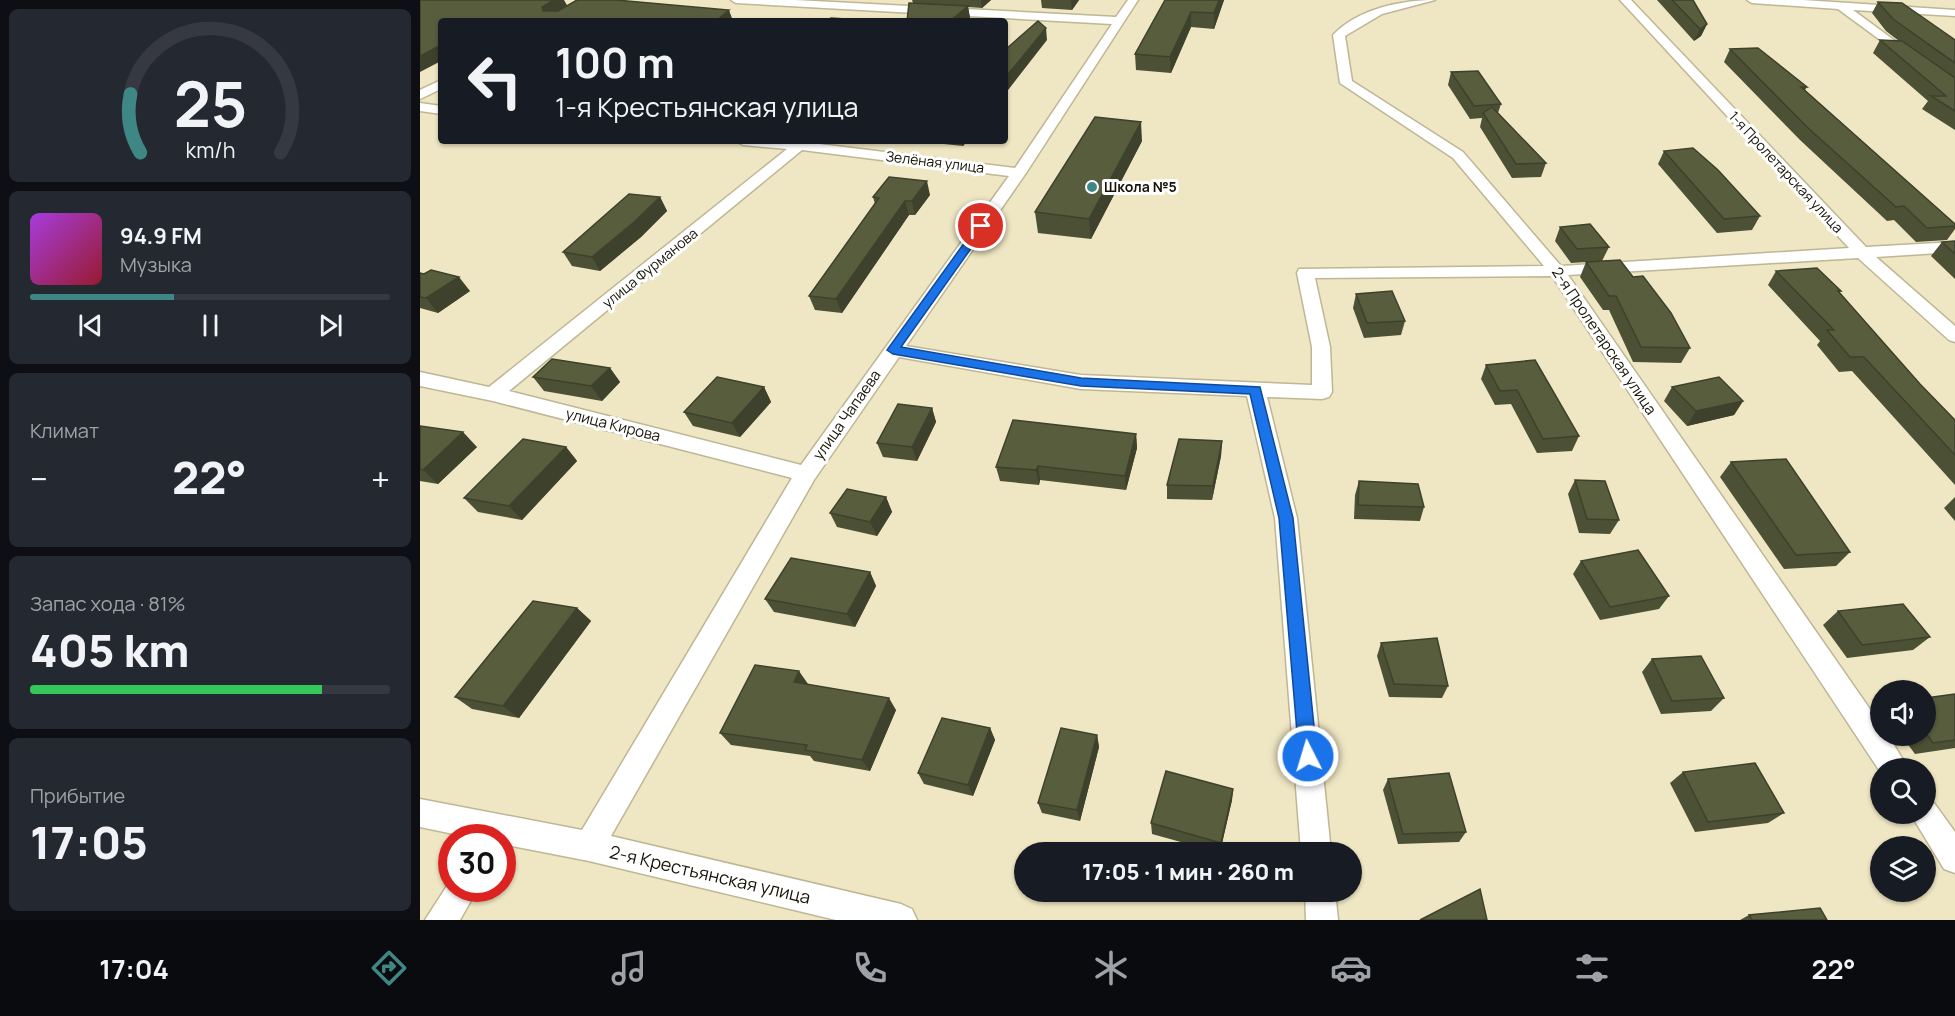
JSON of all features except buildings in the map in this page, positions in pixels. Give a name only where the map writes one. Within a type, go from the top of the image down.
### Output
[{"type":"street","points":[[736,0],[901,7],[1119,21]]},
{"type":"street","name":"улица Чапаева","points":[[589,846],[806,474],[1019,173],[1133,0]]},
{"type":"street","name":"2-я Пролетарская улица","points":[[1431,0],[1378,12],[1339,35],[1346,83],[1458,155],[1557,271],[1887,758]]},
{"type":"street","name":"1-я Пролетарская улица","points":[[1625,0],[1863,254],[1955,336]]},
{"type":"street","points":[[1752,0],[1955,13]]},
{"type":"street","points":[[1840,5],[1955,92]]},
{"type":"street","points":[[893,18],[901,7]]},
{"type":"street","points":[[420,95],[438,86]]},
{"type":"street","points":[[420,107],[438,110]]},
{"type":"street","name":"улица Фурманова","points":[[493,394],[802,144]]},
{"type":"street","name":"Зелёная улица","points":[[810,144],[1019,173]]},
{"type":"street","points":[[893,350],[1081,382],[1322,392],[1321,347],[1305,273],[1557,271],[1825,253],[1863,254],[1955,247]]},
{"type":"street","name":"улица Кирова","points":[[420,379],[493,394],[806,474]]},
{"type":"street","points":[[1255,390],[1286,518],[1315,842]]},
{"type":"street","name":"2-я Крестьянская улица","points":[[420,813],[465,824]]},
{"type":"street","points":[[1932,824],[1955,858]]},
{"type":"street","name":"2-я Крестьянская улица","points":[[516,835],[589,846],[901,920]]},
{"type":"street","points":[[441,920],[453,902]]},
{"type":"street","points":[[1321,902],[1322,920]]},
{"type":"place","name":"Школа №5","points":[[1092,187]]},
{"type":"route","points":[[981,226],[893,350],[1081,382],[1255,390],[1286,518],[1308,756]]}]
